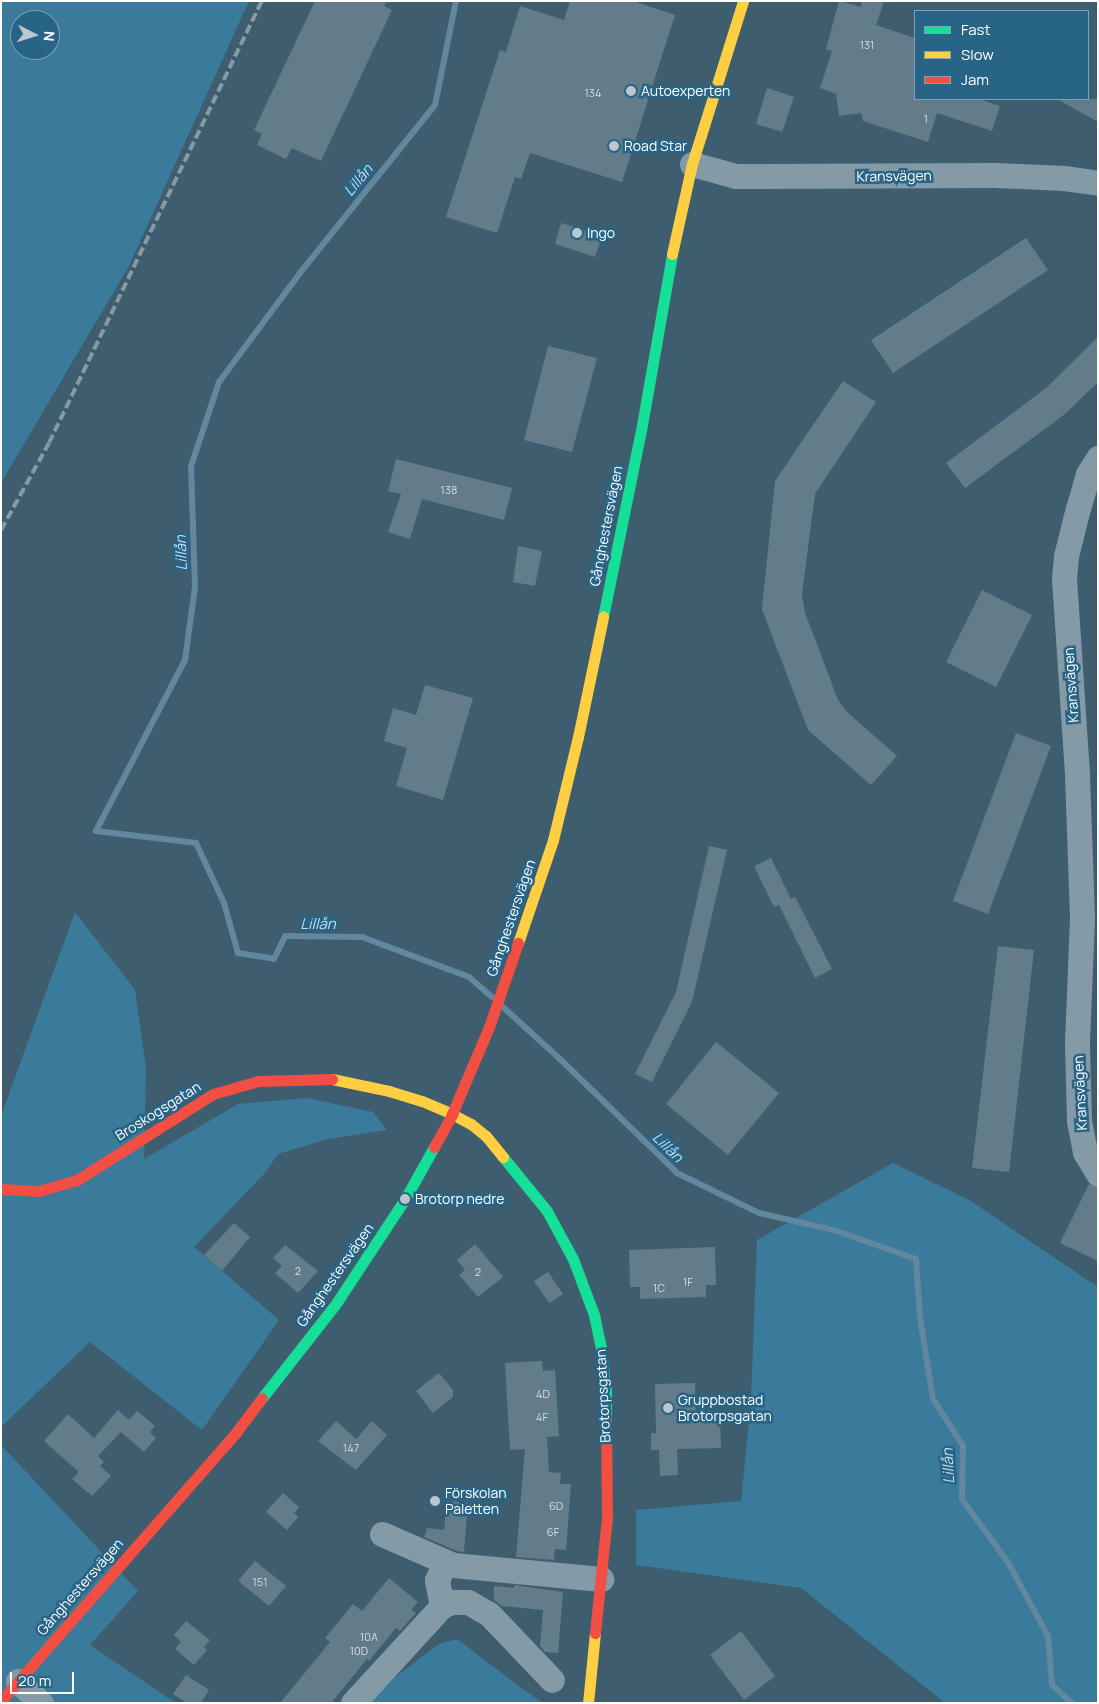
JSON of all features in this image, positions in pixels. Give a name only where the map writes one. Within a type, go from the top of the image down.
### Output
[{"type":"street","name":"Gånghestersvägen","points":[[1,1702],[237,1431],[335,1305],[405,1199],[452,1114],[489,1028],[553,840],[578,737],[642,424],[677,224],[692,164],[743,1]]},
{"type":"street","name":"Kransvägen","points":[[692,164],[736,176],[996,175],[1064,178],[1098,183]]},
{"type":"street","name":"Kransvägen","points":[[1098,458],[1088,474],[1078,508],[1066,556],[1064,578],[1077,774],[1090,913],[1078,1044],[1079,1121],[1085,1152],[1098,1174]]},
{"type":"street","name":"Broskogsgatan","points":[[1,1189],[38,1191],[77,1180],[213,1094],[258,1081],[333,1080],[389,1091],[422,1101],[452,1114]]},
{"type":"street","name":"Brotorpsgatan","points":[[452,1114],[471,1124],[486,1136],[547,1211],[573,1259],[594,1315],[601,1347],[606,1392],[607,1517],[588,1703]]},
{"type":"street","points":[[382,1534],[445,1563],[601,1579]]},
{"type":"street","points":[[442,1606],[437,1580],[445,1563]]},
{"type":"street","points":[[353,1703],[442,1606],[452,1602],[468,1602],[489,1614],[552,1680]]},
{"type":"street","points":[[18,1681],[41,1703]]},
{"type":"shaded area","points":[[1,1],[249,1],[129,266],[1,483]]},
{"type":"shaded area","points":[[75,912],[135,990],[146,1068],[144,1159],[238,1104],[307,1098],[373,1112],[387,1130],[328,1139],[278,1154],[264,1174],[194,1247],[279,1320],[202,1430],[90,1342],[1,1427],[1,1116]]},
{"type":"shaded area","points":[[893,1163],[969,1200],[1098,1287],[1098,1703],[945,1703],[801,1588],[636,1565],[636,1510],[741,1501],[751,1401],[757,1240]]},
{"type":"shaded area","points":[[1,1445],[138,1591],[90,1645],[176,1703],[1,1703]]},
{"type":"shaded area","points":[[457,1639],[527,1692],[542,1702],[552,1703],[368,1703],[394,1678],[439,1644]]},
{"type":"building","points":[[315,1],[387,1],[384,6],[392,10],[321,161],[292,148],[286,159],[257,145],[262,134],[254,130]]},
{"type":"building","points":[[570,1],[633,1],[675,15],[622,182],[530,153],[521,179],[515,177],[497,233],[446,217],[500,50],[506,52],[520,6],[564,20]]},
{"type":"building","points":[[839,1],[861,7],[862,1],[884,1],[876,25],[914,38],[914,100],[981,100],[1000,106],[992,131],[937,113],[928,142],[863,121],[861,113],[839,116],[836,94],[820,88],[832,51],[826,49]]},
{"type":"building","points":[[767,88],[794,97],[782,132],[756,124]]},
{"type":"building","points":[[1098,99],[1098,122],[1059,100]]},
{"type":"building","points":[[561,223],[602,236],[595,257],[555,244]]},
{"type":"building","points":[[1026,238],[1048,270],[893,373],[871,340]]},
{"type":"building","points":[[1098,337],[1098,382],[1065,414],[965,488],[946,463],[1046,388]]},
{"type":"building","points":[[548,346],[597,358],[572,452],[524,440]]},
{"type":"building","points":[[843,381],[876,402],[815,494],[802,594],[805,613],[838,700],[847,712],[897,756],[871,785],[808,730],[762,609],[775,481]]},
{"type":"building","points":[[396,459],[512,488],[504,520],[422,499],[410,539],[388,532],[401,494],[388,491]]},
{"type":"building","points":[[518,546],[542,551],[535,586],[513,582]]},
{"type":"building","points":[[982,590],[1032,615],[996,687],[946,662]]},
{"type":"building","points":[[425,685],[473,698],[443,800],[396,786],[407,748],[384,741],[393,708],[416,715]]},
{"type":"building","points":[[1016,733],[1051,746],[988,914],[953,901]]},
{"type":"building","points":[[709,846],[727,850],[692,1002],[652,1082],[635,1074],[676,992]]},
{"type":"building","points":[[771,858],[791,899],[795,897],[832,969],[815,978],[779,905],[774,907],[754,866]]},
{"type":"building","points":[[998,946],[1034,950],[1009,1172],[972,1168]]},
{"type":"building","points":[[716,1042],[779,1093],[728,1155],[666,1104]]},
{"type":"building","points":[[1089,1184],[1098,1188],[1098,1261],[1060,1243]]},
{"type":"building","points":[[234,1223],[250,1237],[222,1271],[204,1255]]},
{"type":"building","points":[[475,1244],[503,1277],[478,1297],[459,1275],[465,1270],[457,1260]]},
{"type":"building","points":[[285,1245],[318,1271],[298,1293],[275,1273],[282,1266],[273,1258]]},
{"type":"building","points":[[715,1247],[716,1285],[706,1285],[706,1297],[640,1299],[640,1287],[630,1287],[629,1250]]},
{"type":"building","points":[[548,1272],[563,1294],[549,1303],[534,1281]]},
{"type":"building","points":[[542,1361],[543,1371],[555,1370],[559,1436],[547,1437],[549,1472],[561,1473],[560,1484],[571,1484],[566,1550],[555,1549],[554,1560],[516,1557],[525,1449],[510,1450],[505,1363]]},
{"type":"building","points":[[439,1373],[453,1390],[453,1397],[433,1413],[416,1391]]},
{"type":"building","name":"Gruppbostad Brotorpsgatan","points":[[695,1383],[696,1418],[720,1419],[721,1448],[677,1449],[678,1475],[660,1476],[659,1450],[651,1450],[651,1433],[656,1433],[655,1384]]},
{"type":"building","points":[[118,1410],[129,1420],[137,1411],[155,1426],[150,1432],[156,1438],[144,1452],[121,1432],[98,1456],[104,1462],[100,1466],[111,1476],[92,1496],[72,1479],[79,1472],[44,1441],[68,1414],[94,1438]]},
{"type":"building","points":[[336,1421],[356,1439],[372,1421],[387,1435],[356,1470],[318,1441]]},
{"type":"building","points":[[283,1493],[299,1507],[294,1513],[298,1517],[287,1530],[266,1512]]},
{"type":"building","points":[[447,1501],[468,1503],[464,1552],[457,1551],[424,1537],[427,1528],[444,1530]]},
{"type":"building","points":[[255,1561],[286,1586],[269,1606],[238,1581]]},
{"type":"building","points":[[389,1578],[418,1602],[411,1610],[416,1613],[400,1631],[396,1628],[369,1661],[367,1659],[331,1703],[280,1703],[330,1642],[325,1638],[353,1604],[362,1611]]},
{"type":"building","points":[[514,1585],[563,1592],[558,1653],[545,1652],[540,1646],[543,1610],[502,1606],[494,1600],[494,1586],[514,1588]]},
{"type":"building","points":[[186,1621],[210,1640],[204,1647],[207,1650],[194,1665],[175,1649],[181,1642],[174,1635]]},
{"type":"building","points":[[741,1631],[775,1676],[744,1700],[710,1655]]},
{"type":"building","points":[[186,1675],[209,1690],[201,1703],[187,1703],[173,1694]]},
{"type":"waterway","name":"Lillån","points":[[456,1],[435,105],[300,273],[219,382],[191,466],[195,587],[185,660],[96,831],[196,843],[224,903],[238,953],[274,959],[285,936],[362,937],[469,977],[492,997]]},
{"type":"waterway","name":"Lillån","points":[[503,1007],[561,1060],[677,1173],[759,1213],[834,1230],[916,1259],[920,1318],[933,1399],[963,1446],[962,1499],[1009,1564],[1048,1636],[1052,1685],[1072,1703]]},
{"type":"railway","points":[[1,530],[49,443],[262,1]]},
{"type":"traffic: fast","points":[[603,617],[642,425],[672,254]]},
{"type":"traffic: fast","points":[[262,1398],[335,1305],[405,1199],[434,1147]]},
{"type":"traffic: fast","points":[[503,1157],[547,1211],[573,1259],[594,1315],[601,1347],[606,1392],[606,1420]]},
{"type":"traffic: slow","points":[[672,254],[692,164],[743,1]]},
{"type":"traffic: slow","points":[[518,943],[553,840],[578,737],[603,617]]},
{"type":"traffic: slow","points":[[332,1079],[389,1091],[422,1101],[452,1114],[471,1124],[486,1136],[503,1157]]},
{"type":"traffic: slow","points":[[588,1703],[595,1633]]},
{"type":"traffic: jam","points":[[434,1147],[452,1114],[489,1027],[518,943]]},
{"type":"traffic: jam","points":[[1,1189],[38,1191],[77,1180],[213,1094],[258,1081],[332,1079]]},
{"type":"traffic: jam","points":[[1,1701],[237,1431],[262,1398]]},
{"type":"traffic: jam","points":[[595,1633],[607,1517],[606,1420]]},
{"type":"place","name":"Autoexperten","points":[[631,91]]},
{"type":"place","name":"Road Star","points":[[614,146]]},
{"type":"place","name":"Ingo","points":[[577,233]]},
{"type":"place","name":"Brotorp nedre","points":[[405,1199]]},
{"type":"place","name":"Gruppbostad Brotorpsgatan","points":[[668,1408]]},
{"type":"place","name":"Förskolan Paletten","points":[[435,1501]]}]
